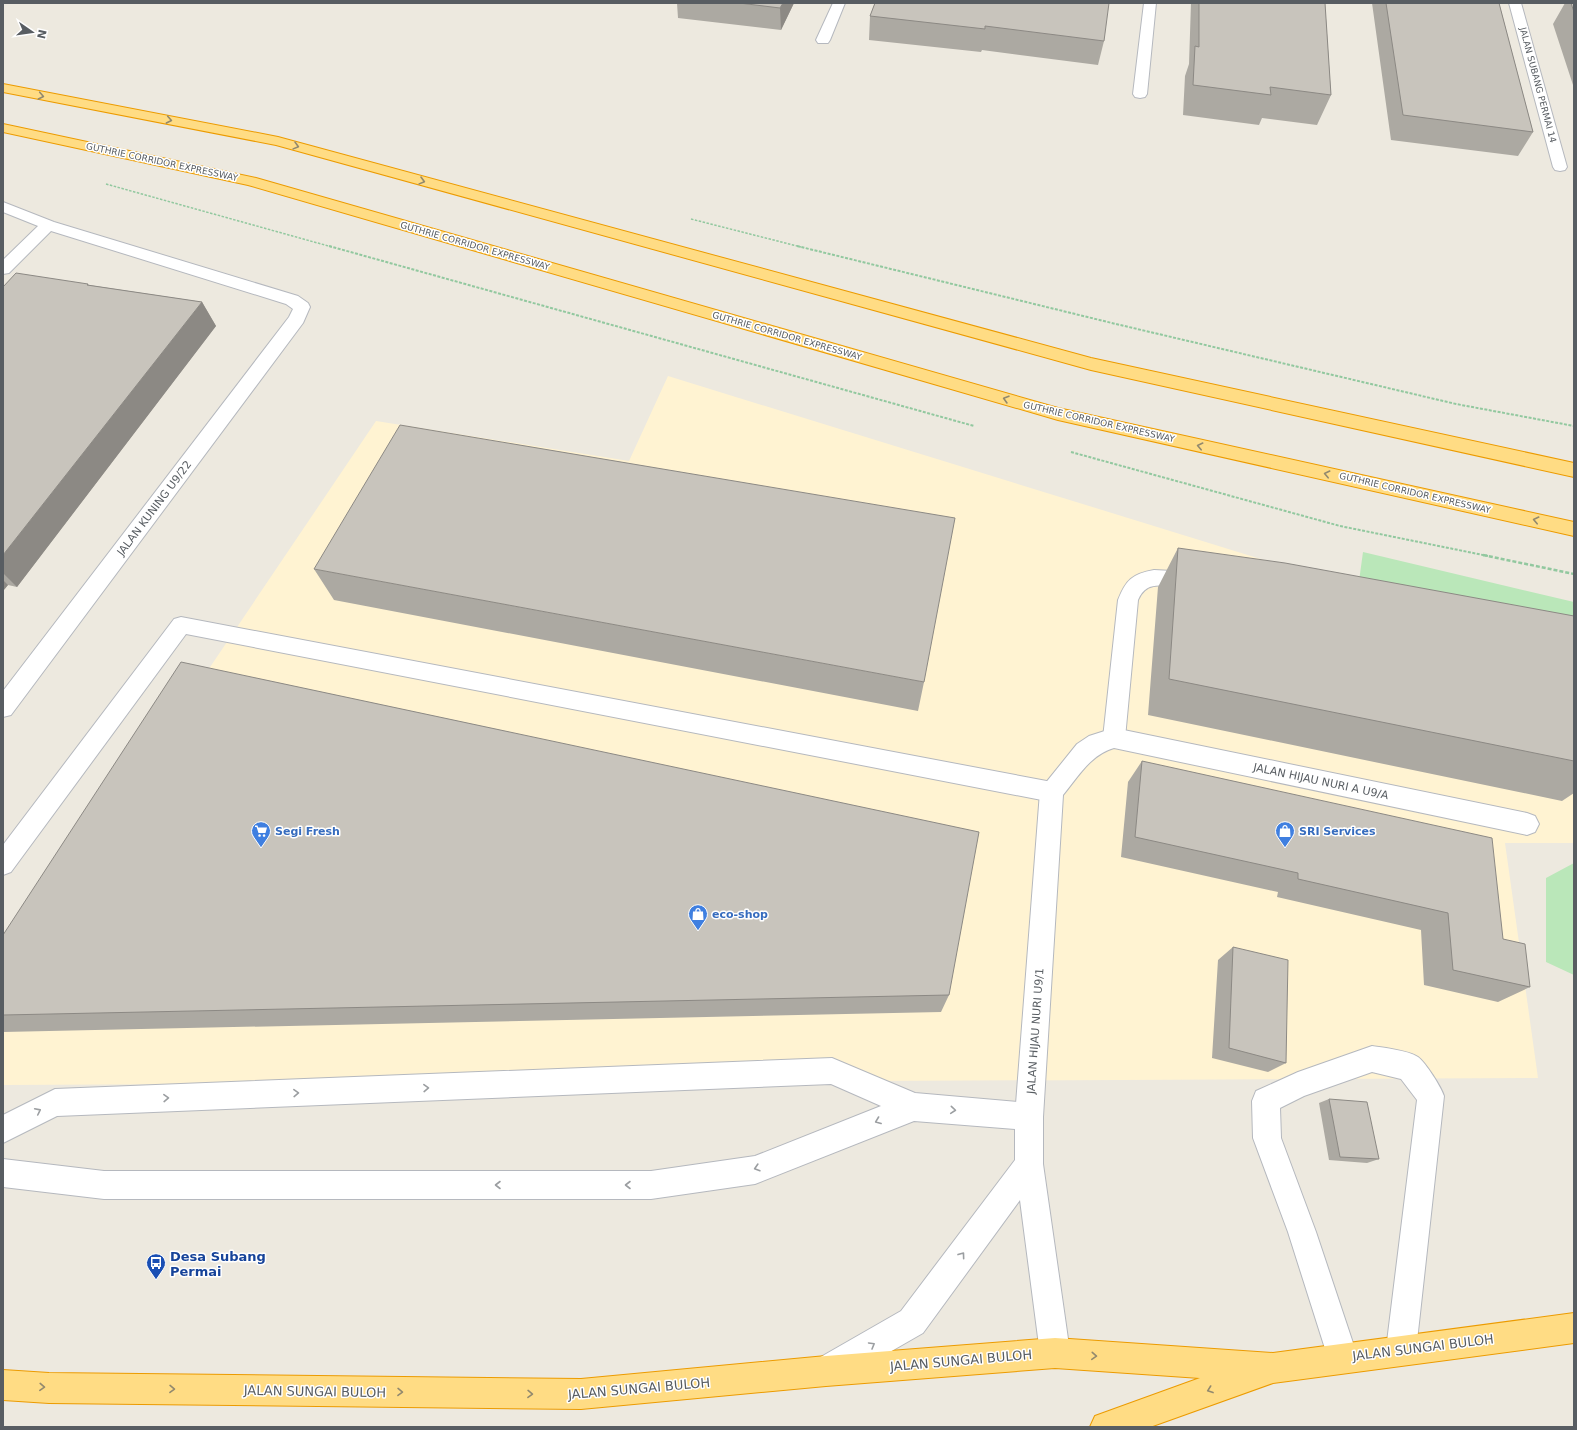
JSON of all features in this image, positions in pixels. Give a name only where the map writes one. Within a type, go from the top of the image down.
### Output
[{"type":"highway","points":[[3,88],[278,141],[1090,364],[1574,470]]},
{"type":"highway","name":"GUTHRIE CORRIDOR EXPRESSWAY","points":[[3,128],[251,181],[1058,414],[1574,529]]},
{"type":"highway","name":"JALAN SUNGAI BULOH","points":[[1106,1427],[1273,1368],[1574,1328]]},
{"type":"highway","name":"JALAN SUNGAI BULOH","points":[[3,1385],[49,1388],[580,1394],[826,1371],[1055,1353],[1273,1368]]},
{"type":"street","points":[[823,40],[838,3]]},
{"type":"street","points":[[1140,94],[1150,3]]},
{"type":"street","name":"JALAN SUBANG PERMAI 14","points":[[1515,3],[1560,166]]},
{"type":"street","points":[[3,207],[48,225],[3,269]]},
{"type":"street","name":"JALAN KUNING U9/22","points":[[3,708],[297,319],[302,307],[292,300],[48,225]]},
{"type":"street","points":[[3,864],[181,625],[1052,792],[1085,752],[1097,743],[1114,738],[1128,600],[1130,592],[1135,584],[1146,578],[1166,578],[1212,585]]},
{"type":"street","name":"JALAN HIJAU NURI A U9/A","points":[[1114,738],[1527,824]]},
{"type":"street","name":"JALAN HIJAU NURI U9/1","points":[[1052,792],[1029,1118],[1028,1164],[1055,1353]]},
{"type":"street","points":[[1343,1358],[1302,1232],[1267,1138],[1266,1101],[1298,1085],[1372,1059],[1409,1067],[1431,1096],[1401,1350]]},
{"type":"street","points":[[3,1128],[55,1103],[832,1071],[914,1107],[1029,1118]]},
{"type":"street","points":[[3,1173],[104,1185],[651,1185],[755,1170],[914,1107]]},
{"type":"street","points":[[826,1371],[912,1322],[1028,1164]]},
{"type":"path","points":[[104,183],[977,426]]},
{"type":"path","points":[[688,218],[878,267],[1456,404],[1574,426]]},
{"type":"path","points":[[1068,452],[1340,526],[1574,574]]},
{"type":"shaded area","points":[[668,376],[1559,651],[1574,730],[1574,843],[1505,843],[1538,1078],[3,1085],[3,974],[376,421],[629,461]]},
{"type":"green space","points":[[1363,552],[1574,602],[1574,652],[1357,596]]},
{"type":"green space","points":[[1574,863],[1574,975],[1546,962],[1546,878]]},
{"type":"building","points":[[739,3],[783,3],[780,8]]},
{"type":"building","points":[[875,3],[1109,3],[1104,41],[985,26],[985,29],[870,16]]},
{"type":"building","points":[[1199,3],[1325,3],[1331,95],[1270,87],[1271,95],[1193,85],[1195,46],[1199,47]]},
{"type":"building","points":[[1386,3],[1499,3],[1533,132],[1403,115]]},
{"type":"building","points":[[1571,3],[1574,3],[1574,12]]},
{"type":"building","points":[[16,273],[202,302],[3,555],[3,287]]},
{"type":"building","points":[[400,425],[955,518],[924,682],[314,569]]},
{"type":"building","points":[[1178,548],[1285,563],[1574,616],[1574,761],[1169,679]]},
{"type":"building","points":[[181,662],[979,832],[949,995],[3,1015],[3,935]]},
{"type":"building","points":[[1142,761],[1492,838],[1503,939],[1525,944],[1530,987],[1453,970],[1448,913],[1298,879],[1298,873],[1135,837]]},
{"type":"building","points":[[1233,947],[1288,960],[1286,1063],[1229,1048]]},
{"type":"building","points":[[1329,1099],[1367,1102],[1379,1159],[1340,1157]]},
{"type":"place","name":"Segi Fresh","points":[[261,848]]},
{"type":"place","name":"SRI Services","points":[[1285,848]]},
{"type":"place","name":"eco-shop","points":[[698,931]]},
{"type":"place","name":"Desa Subang Permai","points":[[156,1280]]}]
